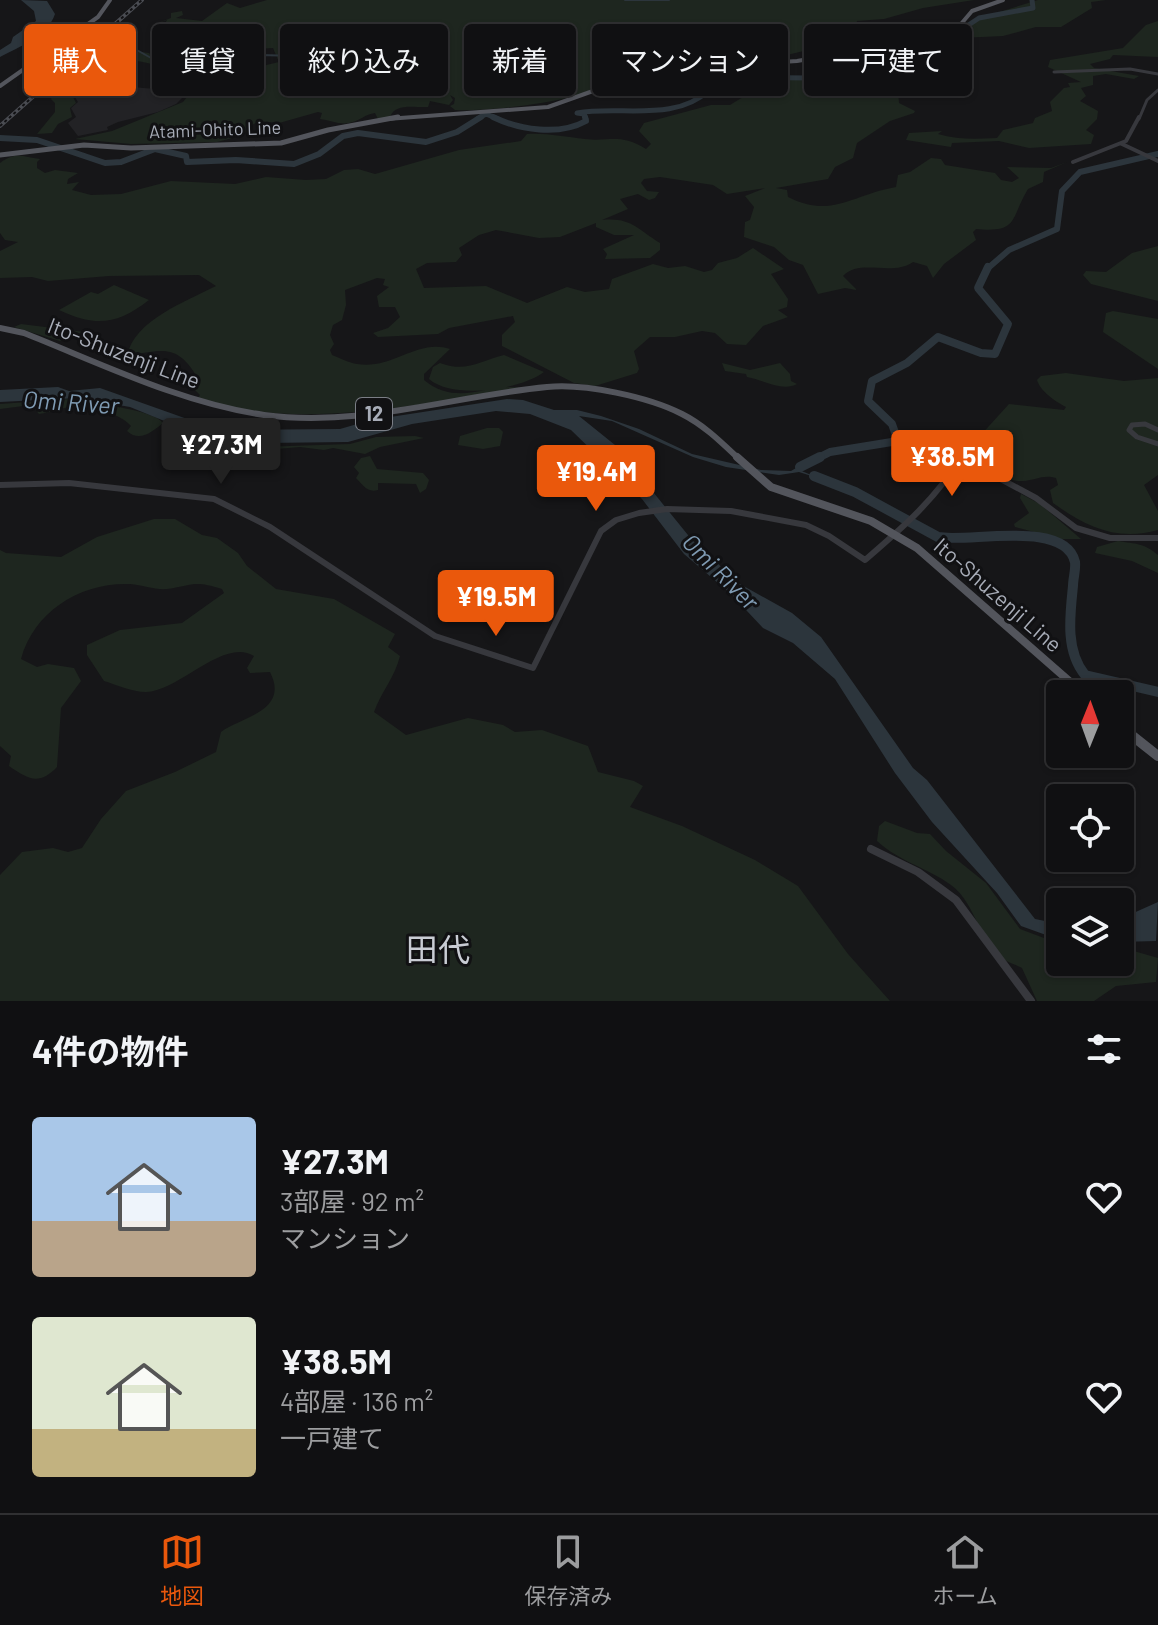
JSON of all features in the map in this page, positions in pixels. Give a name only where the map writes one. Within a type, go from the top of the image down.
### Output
[{"type":"main road","points":[[0,86],[103,13],[110,0]]},
{"type":"main road","name":"Atami-Ohito Line","points":[[0,155],[65,147],[287,142],[319,132],[403,117],[443,117],[548,107],[593,91],[679,78],[732,65],[808,60],[886,44],[953,26],[972,11],[1003,0]]},
{"type":"main road","name":"Ito-Shuzenji Line","points":[[0,328],[24,333],[191,399],[254,414],[311,417],[366,415],[550,386],[619,393],[685,415],[720,440],[753,474],[781,492],[851,513],[896,534],[939,565],[1068,680]]},
{"type":"main road","points":[[1134,737],[1158,756]]},
{"type":"street","points":[[1054,72],[1130,69],[1158,74]]},
{"type":"street","points":[[1073,162],[1122,144],[1131,135],[1143,102],[1158,90]]},
{"type":"street","points":[[1122,144],[1156,160]]},
{"type":"street","points":[[1158,430],[1140,423],[1132,425],[1129,430],[1137,437],[1158,444]]},
{"type":"street","points":[[0,485],[54,482],[214,499],[270,527],[435,636],[533,668],[601,531],[616,519],[641,511],[754,514],[797,522],[815,529],[865,560],[913,519],[945,483],[970,441]]},
{"type":"street","points":[[959,456],[981,473],[1033,497],[1068,523],[1088,533],[1111,538],[1158,538]]},
{"type":"street","points":[[871,849],[918,872],[956,900],[1031,1001]]},
{"type":"shaded area","points":[[267,0],[974,0],[923,8],[884,19],[857,21],[856,24],[804,24],[804,51],[788,55],[788,24],[592,24],[592,91],[576,96],[576,24],[464,24],[464,96],[575,96],[492,109],[455,110],[450,106],[455,98],[450,95],[453,100],[449,105],[430,101],[428,107],[396,109],[390,117],[378,119],[375,113],[349,123],[320,119],[322,113],[318,112],[279,123],[259,121],[247,128],[244,135],[217,142],[131,144],[75,139],[112,131],[183,102],[186,96],[264,96],[264,66],[279,62],[273,48],[264,48],[264,24],[164,24],[167,20],[155,24],[171,18],[171,13],[182,11],[183,15],[176,18],[202,21],[227,3],[240,8]]},
{"type":"shaded area","points":[[1038,0],[1106,0],[1091,2],[1092,8],[1061,27],[1036,27],[1003,36],[972,37],[972,24],[969,24]]},
{"type":"shaded area","points":[[1158,21],[1158,57],[1113,55],[1110,59],[1090,64],[1094,68],[1139,76],[1134,79],[1106,74],[1093,76],[1093,85],[1081,88],[1086,96],[1080,101],[1098,111],[1097,119],[1086,130],[1094,135],[1091,144],[1029,148],[999,141],[952,143],[951,147],[906,140],[909,133],[942,131],[938,134],[960,138],[997,138],[1003,130],[1033,123],[1035,118],[1052,111],[1050,102],[1064,88],[1070,87],[1068,83],[1081,82],[1048,67],[1050,60],[1123,48],[1146,25]]},
{"type":"shaded area","points":[[136,51],[149,53],[152,57],[152,64],[137,61]]},
{"type":"shaded area","points":[[804,79],[804,96],[898,96],[899,103],[915,111],[890,121],[857,143],[853,158],[835,167],[828,179],[776,188],[787,190],[788,197],[803,203],[830,206],[896,187],[898,175],[910,172],[931,158],[941,159],[945,165],[995,173],[1001,180],[1012,182],[1019,178],[1007,167],[1051,168],[1067,162],[1044,172],[1043,182],[1028,189],[1007,226],[976,229],[973,232],[976,240],[944,264],[933,278],[927,266],[913,262],[896,268],[858,268],[843,276],[857,290],[845,288],[818,294],[803,265],[789,260],[774,247],[744,237],[745,222],[750,220],[754,207],[745,196],[765,188],[727,194],[713,185],[660,177],[644,179],[641,183],[647,191],[659,192],[655,198],[649,200],[638,194],[620,199],[628,209],[602,220],[627,222],[660,243],[660,250],[650,258],[605,259],[607,254],[603,249],[634,235],[614,235],[596,227],[596,223],[560,237],[539,238],[496,230],[479,235],[459,248],[462,255],[456,262],[427,263],[416,269],[424,288],[486,286],[527,303],[567,287],[585,292],[609,289],[612,279],[653,264],[668,268],[685,266],[704,272],[753,248],[784,269],[771,274],[788,299],[787,307],[778,310],[788,317],[763,326],[746,345],[727,344],[715,333],[702,331],[675,337],[650,337],[634,351],[639,369],[637,373],[595,386],[574,383],[502,346],[502,335],[515,322],[513,316],[449,328],[438,334],[378,337],[373,333],[388,328],[400,317],[395,307],[379,307],[377,296],[389,287],[383,285],[385,279],[377,278],[345,290],[346,305],[342,320],[333,325],[330,335],[334,344],[330,350],[332,355],[370,365],[416,350],[450,349],[424,374],[424,380],[437,388],[461,393],[521,388],[353,412],[285,414],[244,410],[197,399],[200,395],[194,389],[197,377],[190,366],[175,354],[159,351],[127,356],[132,343],[151,322],[216,286],[199,275],[109,276],[48,281],[32,277],[0,278],[0,251],[18,242],[5,240],[0,233],[0,163],[11,157],[40,159],[37,168],[45,173],[55,170],[78,173],[68,179],[67,184],[79,182],[72,190],[91,195],[121,194],[171,181],[235,184],[266,177],[326,179],[344,170],[358,169],[375,174],[459,150],[521,141],[527,134],[622,140],[646,149],[651,144],[639,131],[644,123],[711,105],[730,105],[745,96],[788,96],[788,80]]},
{"type":"shaded area","points":[[136,87],[152,89],[152,96],[182,98],[158,112],[118,122],[107,127],[108,130],[78,136],[68,123],[76,117],[71,108],[78,102],[75,97],[136,96]]},
{"type":"shaded area","points":[[53,96],[76,96],[73,97],[76,103],[70,108],[72,117],[58,124],[52,133],[37,134],[55,112],[55,103],[51,99]]},
{"type":"shaded area","points":[[1158,246],[1158,301],[1091,284],[1083,275],[1086,271],[1106,272],[1132,253]]},
{"type":"shaded area","points":[[114,285],[149,300],[116,319],[106,321],[84,319],[59,310],[91,292],[98,294]]},
{"type":"shaded area","points":[[1113,311],[1158,319],[1158,369],[1103,332],[1106,313]]},
{"type":"shaded area","points":[[21,324],[93,333],[60,341],[14,327]]},
{"type":"shaded area","points":[[504,355],[544,372],[519,384],[470,391],[440,385],[429,379],[433,367],[440,363],[466,366]]},
{"type":"shaded area","points":[[722,363],[750,370],[780,363],[790,374],[791,381],[797,384],[785,387],[773,385],[747,377],[746,374],[725,371]]},
{"type":"shaded area","points":[[1066,373],[1124,381],[1158,378],[1158,475],[1144,485],[1158,511],[1158,530],[1129,534],[1102,530],[1077,519],[1053,503],[1050,490],[1058,485],[1056,478],[1018,481],[985,468],[979,437],[1009,404],[1064,410],[1066,407],[1045,392],[1037,380],[1041,376]]},
{"type":"shaded area","points":[[69,399],[134,410],[163,423],[137,436],[127,431],[131,426],[121,418],[91,408],[73,406],[39,414],[31,405],[0,409],[0,404]]},
{"type":"shaded area","points":[[487,428],[499,428],[503,432],[500,446],[483,449],[458,445],[460,436]]},
{"type":"shaded area","points":[[376,437],[424,438],[380,447],[365,454],[333,448],[265,450],[259,447],[350,444]]},
{"type":"shaded area","points":[[370,456],[377,469],[423,473],[429,480],[426,489],[420,493],[416,484],[378,483],[378,490],[368,489],[356,478],[359,473],[354,467],[361,458]]},
{"type":"shaded area","points":[[1021,494],[1040,504],[1081,539],[1061,539],[1015,527],[1014,524],[1029,513],[1020,498]]},
{"type":"shaded area","points":[[154,519],[175,519],[202,535],[217,538],[276,589],[334,599],[395,634],[388,647],[400,656],[374,712],[406,735],[468,718],[503,725],[515,732],[542,730],[588,746],[598,772],[643,786],[630,807],[682,826],[755,860],[798,886],[848,954],[890,1001],[0,1001],[0,875],[22,852],[53,848],[68,852],[82,848],[101,819],[126,791],[216,752],[221,732],[260,711],[274,696],[270,672],[250,673],[247,668],[254,656],[242,652],[229,653],[173,683],[146,692],[104,681],[87,655],[87,645],[120,630],[182,623],[224,593],[222,589],[199,584],[167,589],[130,584],[94,588],[77,594],[48,614],[27,642],[21,659],[37,667],[48,664],[74,668],[81,681],[61,708],[57,767],[45,777],[33,778],[9,766],[11,756],[0,746],[0,550],[61,557],[97,537]]},
{"type":"shaded area","points":[[1118,541],[1144,546],[1158,555],[1158,573],[1132,561],[1095,553],[1097,547]]},
{"type":"shaded area","points":[[885,821],[917,833],[930,834],[986,883],[1020,929],[1046,939],[1046,976],[1134,976],[1134,951],[1158,958],[1156,982],[1116,986],[1094,1001],[1037,1001],[1022,968],[1005,960],[989,945],[960,893],[877,841],[879,826]]},
{"type":"water","points":[[21,0],[47,1],[55,14],[50,24],[32,24],[36,21],[34,11]]},
{"type":"water","points":[[24,29],[24,45],[0,57],[0,50],[11,43],[13,37]]},
{"type":"water","name":"Omi River","points":[[100,388],[207,426],[231,430],[340,429],[371,420],[507,399],[523,400],[554,410],[577,410],[601,416],[639,429],[692,454],[761,470],[791,471],[808,461],[799,470],[824,480],[799,472],[779,475],[726,467],[693,457],[612,421],[579,416],[615,445],[692,540],[740,584],[792,613],[821,637],[913,768],[927,780],[1035,919],[1046,921],[1046,935],[1021,926],[997,893],[932,822],[895,773],[835,679],[793,643],[763,628],[731,594],[684,554],[642,499],[571,430],[530,414],[496,411],[412,424],[348,442],[264,443],[179,427],[130,407],[78,398],[0,402],[0,390]]},
{"type":"water","points":[[1158,902],[1156,941],[1134,942],[1134,913]]},
{"type":"waterway","points":[[625,0],[669,0]]},
{"type":"waterway","points":[[586,119],[584,114],[577,113],[663,110],[680,106],[709,90],[696,84],[706,77],[809,78],[830,59],[882,60],[890,53],[882,37],[904,25],[967,26],[979,18],[1033,8],[1032,0]]},
{"type":"waterway","points":[[136,50],[160,63],[202,68],[261,55],[280,56]]},
{"type":"waterway","points":[[477,119],[486,114],[495,118]]},
{"type":"waterway","points":[[0,138],[37,140],[105,163],[121,162],[155,149],[186,156],[187,162],[236,160],[294,164],[319,154],[343,136],[358,133],[426,142],[457,132],[481,117]]},
{"type":"waterway","points":[[495,118],[527,128],[552,130],[575,126],[586,121],[585,117]]},
{"type":"waterway","points":[[987,269],[1009,250],[1057,229],[1062,191],[1080,172],[1158,154]]},
{"type":"waterway","points":[[800,467],[830,452],[898,441],[892,424],[868,401],[872,381],[907,363],[938,337],[981,353],[995,354],[1008,324],[978,288],[987,269]]},
{"type":"waterway","points":[[814,476],[855,492],[938,537],[1035,537],[1054,541],[1067,549],[1075,562],[1070,632],[1074,655],[1085,675],[1158,692]]},
{"type":"railway","points":[[0,126],[142,0]]},
{"type":"district","name":"田代","points":[[438,950]]}]
